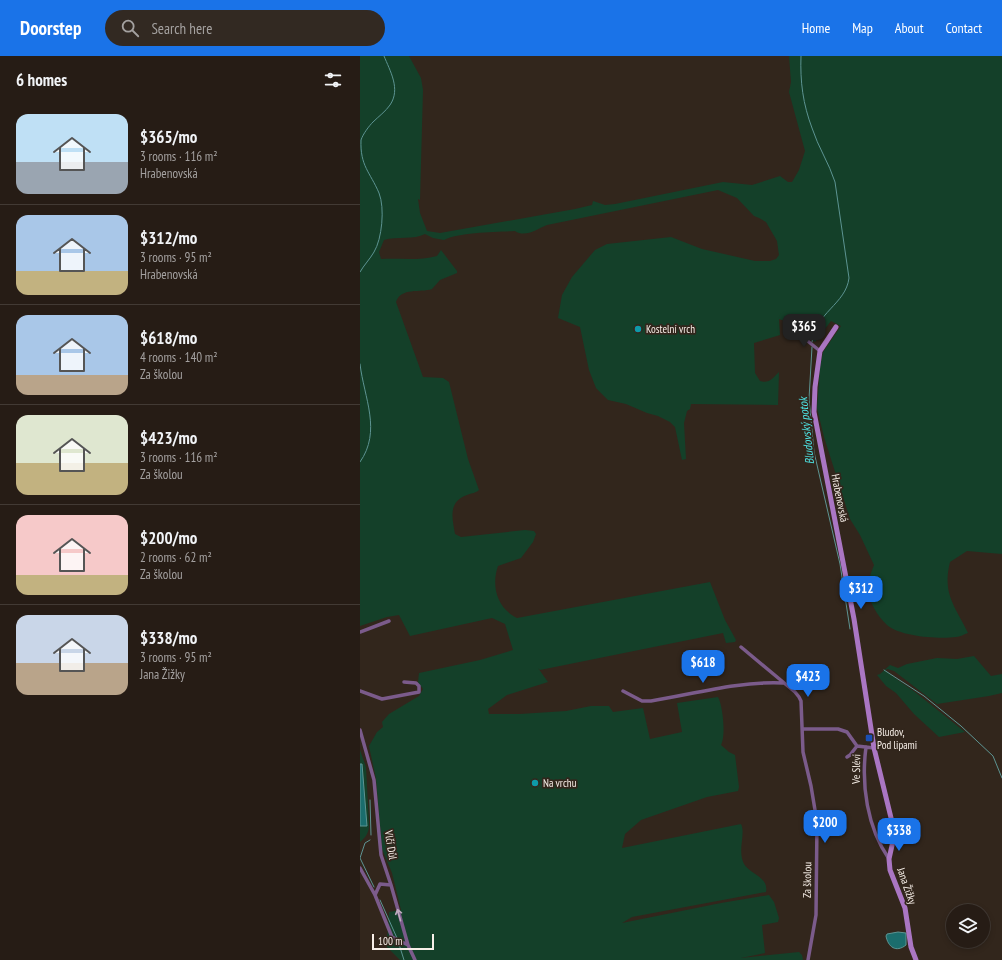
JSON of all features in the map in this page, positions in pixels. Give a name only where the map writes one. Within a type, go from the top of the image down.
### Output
[{"type":"street","name":"Hrabenovská","points":[[836,327],[820,351],[815,387],[814,412],[854,619],[858,648]]},
{"type":"street","points":[[793,334],[804,338],[820,351]]},
{"type":"street","points":[[360,632],[389,620]]},
{"type":"street","name":"Za školou","points":[[741,647],[799,696],[801,701],[802,752],[811,786],[817,822],[816,915],[808,960]]},
{"type":"street","name":"Jana Žižky","points":[[858,648],[874,748],[893,826],[893,841],[889,859],[890,870],[905,908],[911,946],[916,960]]},
{"type":"street","points":[[360,691],[382,699],[419,692],[419,686],[416,683],[404,682]]},
{"type":"street","points":[[623,691],[642,701],[651,701],[741,685],[783,683]]},
{"type":"street","points":[[802,729],[838,729],[847,732],[857,746],[874,748]]},
{"type":"street","name":"Vlčí Důl","points":[[360,730],[374,780],[381,855],[408,945],[415,960]]},
{"type":"street","points":[[847,758],[857,746]]},
{"type":"street","name":"Ve Slévi","points":[[866,747],[863,772],[868,809],[880,847],[889,859]]},
{"type":"street","points":[[360,868],[374,895],[392,937],[408,945]]},
{"type":"street","points":[[374,895],[380,884],[391,885]]},
{"type":"green space","points":[[360,56],[409,56],[421,78],[423,90],[420,200],[418,199],[420,213],[427,231],[440,233],[575,209],[592,205],[593,201],[605,205],[615,204],[723,182],[752,185],[780,176],[788,182],[792,182],[799,170],[805,151],[789,92],[791,82],[789,56],[1002,56],[1002,554],[967,551],[950,562],[948,583],[951,599],[968,633],[959,637],[940,638],[911,635],[893,629],[880,617],[865,589],[874,565],[860,535],[850,519],[824,437],[817,408],[820,367],[823,352],[841,326],[831,321],[815,342],[796,325],[779,319],[780,335],[754,343],[755,373],[760,381],[766,382],[779,372],[778,405],[691,404],[690,409],[687,411],[684,423],[686,459],[682,460],[675,427],[670,422],[626,404],[608,400],[596,388],[589,370],[580,327],[558,318],[562,295],[572,277],[595,250],[607,244],[671,237],[702,249],[755,261],[770,261],[776,259],[779,255],[777,241],[766,222],[754,216],[737,198],[718,190],[547,225],[535,231],[523,234],[515,231],[478,233],[459,235],[444,240],[433,238],[425,234],[416,237],[389,239],[384,240],[379,252],[381,259],[416,259],[437,256],[441,250],[457,271],[457,273],[440,280],[432,289],[406,292],[398,297],[396,302],[423,377],[443,378],[449,382],[468,459],[479,490],[461,498],[454,506],[452,516],[455,534],[461,537],[525,530],[534,531],[536,534],[533,542],[521,558],[498,566],[495,581],[497,596],[510,614],[517,618],[710,582],[725,620],[736,640],[735,642],[726,643],[723,633],[540,670],[538,668],[548,682],[507,695],[488,709],[489,714],[520,714],[566,711],[591,706],[609,706],[613,712],[643,708],[650,739],[682,732],[677,703],[718,697],[723,721],[723,741],[721,745],[735,755],[739,787],[738,791],[707,797],[641,820],[625,834],[622,848],[741,824],[743,832],[741,848],[742,859],[744,864],[765,883],[766,892],[632,917],[622,923],[769,895],[774,902],[779,918],[778,922],[762,925],[765,953],[741,958],[799,952],[802,955],[803,960],[400,960],[384,944],[388,934],[389,912],[401,910],[392,873],[382,849],[376,779],[369,746],[377,732],[383,727],[382,722],[389,714],[419,696],[423,689],[418,682],[419,673],[480,660],[513,650],[505,624],[492,618],[410,636],[399,615],[387,617],[360,626]]},
{"type":"green space","points":[[974,656],[991,676],[1002,674],[1002,693],[937,704],[894,671],[887,669],[885,671],[915,692],[965,732],[939,737],[914,714],[896,693],[886,686],[877,675],[890,665],[898,668],[907,664],[937,658],[957,659]]},
{"type":"green space","points":[[360,750],[366,767],[369,824],[367,834],[360,842]]},
{"type":"water","points":[[360,764],[362,764],[367,826],[360,826]]},
{"type":"water","points":[[898,932],[906,933],[906,945],[896,949],[891,946],[886,936],[887,934]]},
{"type":"waterway","points":[[360,272],[377,246],[381,232],[381,199],[364,163],[361,140],[368,128],[390,105],[395,93],[395,86],[384,56]]},
{"type":"waterway","name":"Bludovský potok","points":[[801,56],[801,75],[804,102],[814,135],[835,182],[849,278],[847,287],[842,295],[819,323],[814,332],[812,342]]},
{"type":"waterway","name":"Bludovský potok","points":[[812,347],[809,399],[814,452],[840,564],[850,629]]},
{"type":"waterway","points":[[360,364],[368,402],[371,426],[370,438],[360,462]]},
{"type":"waterway","name":"Bludovský potok","points":[[884,670],[924,696],[961,726],[993,756],[1002,778]]},
{"type":"waterway","points":[[370,800],[371,835]]},
{"type":"waterway","points":[[370,840],[365,843],[360,858],[374,887]]},
{"type":"waterway","points":[[380,900],[397,938]]},
{"type":"waterway","points":[[398,941],[404,960]]},
{"type":"place","name":"Kostelní vrch","points":[[638,329]]},
{"type":"place","name":"Bludov, Pod lipami","points":[[869,738]]},
{"type":"place","name":"Na vrchu","points":[[535,783]]}]
